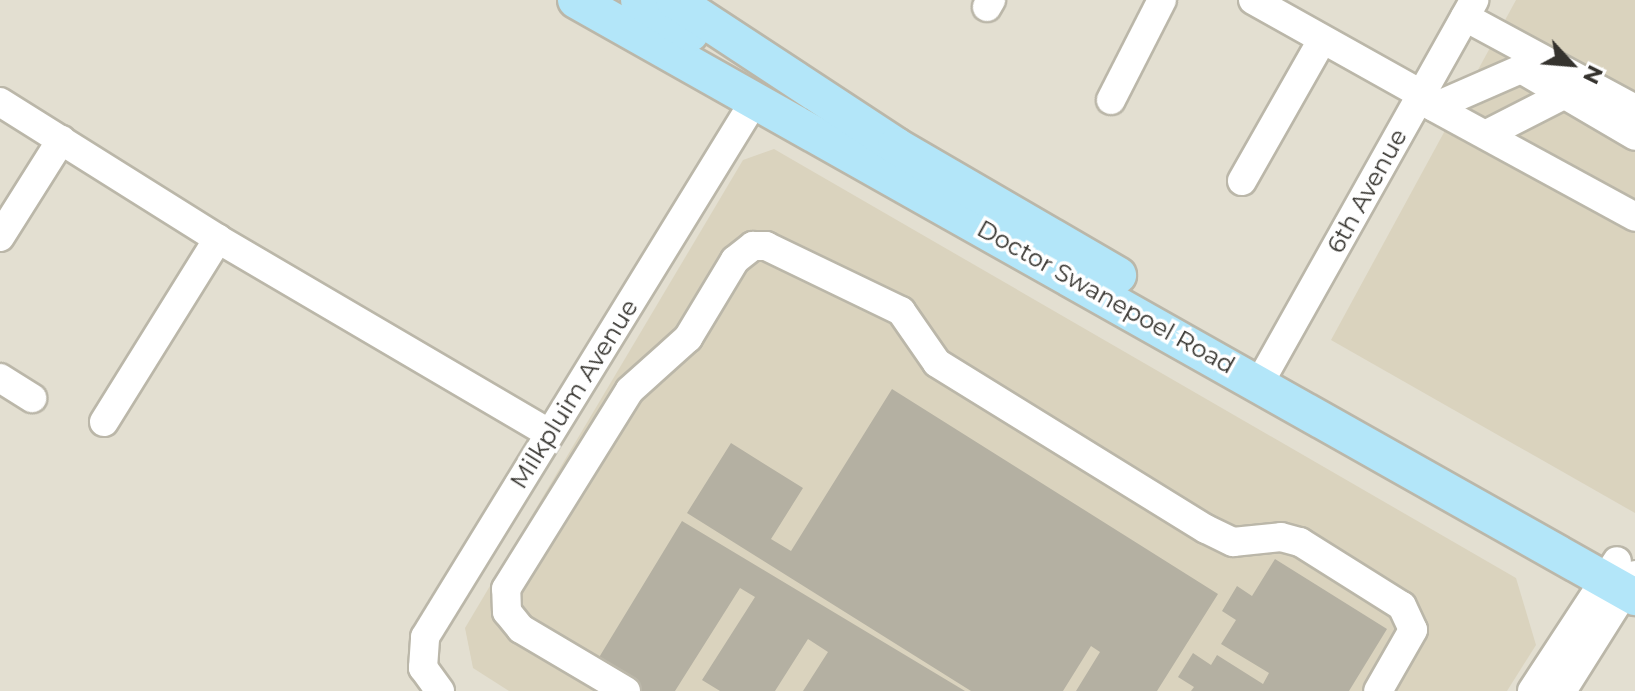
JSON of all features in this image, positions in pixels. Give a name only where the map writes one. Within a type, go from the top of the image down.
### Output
[{"type":"main road","name":"Doctor Swanepoel Road","points":[[576,0],[755,100],[1266,372]]},
{"type":"main road","points":[[639,0],[752,73],[760,81],[755,100]]},
{"type":"main road","name":"Doctor Swanepoel Road","points":[[674,0],[955,183],[1266,372],[1625,579]]},
{"type":"street","points":[[1111,100],[1162,0]]},
{"type":"street","points":[[1253,0],[1635,217]]},
{"type":"street","name":"6th Avenue","points":[[1266,372],[1425,100],[1470,8]]},
{"type":"street","points":[[1470,8],[1635,109]]},
{"type":"street","points":[[1242,181],[1322,40]]},
{"type":"street","points":[[1425,100],[1521,69],[1635,136]]},
{"type":"street","points":[[1487,134],[1565,94]]},
{"type":"street","name":"Milkpluim Avenue","points":[[440,691],[423,668],[425,637],[755,100]]},
{"type":"street","points":[[0,102],[218,239],[549,433]]},
{"type":"street","points":[[0,237],[61,140]]},
{"type":"street","points":[[104,422],[218,239]]},
{"type":"street","points":[[626,691],[521,629],[507,612],[506,589],[630,390],[688,338],[735,260],[753,246],[766,246],[901,311],[937,363],[1206,529],[1233,542],[1281,537],[1300,542],[1402,606],[1413,630],[1378,691]]},
{"type":"street","points":[[0,378],[32,398]]},
{"type":"street","points":[[1532,691],[1625,579]]},
{"type":"street","points":[[1562,691],[1625,579]]},
{"type":"shaded area","points":[[1516,0],[1635,0],[1635,513],[1331,340]]},
{"type":"shaded area","points":[[774,149],[1516,578],[1536,645],[1507,691],[509,691],[473,668],[465,628],[743,160]]},
{"type":"building","points":[[892,389],[1218,594],[1157,691],[1076,691],[1100,652],[1091,646],[1063,691],[971,691],[687,513],[731,443],[803,488],[771,539],[791,551]]},
{"type":"building","points":[[682,521],[965,691],[803,691],[828,652],[808,639],[775,691],[720,691],[702,680],[755,597],[740,588],[675,691],[637,691],[595,664]]},
{"type":"building","points":[[1275,559],[1387,629],[1349,691],[1191,691],[1194,687],[1178,677],[1193,653],[1211,665],[1217,655],[1263,684],[1269,673],[1221,644],[1236,620],[1222,611],[1237,586],[1252,596]]}]
